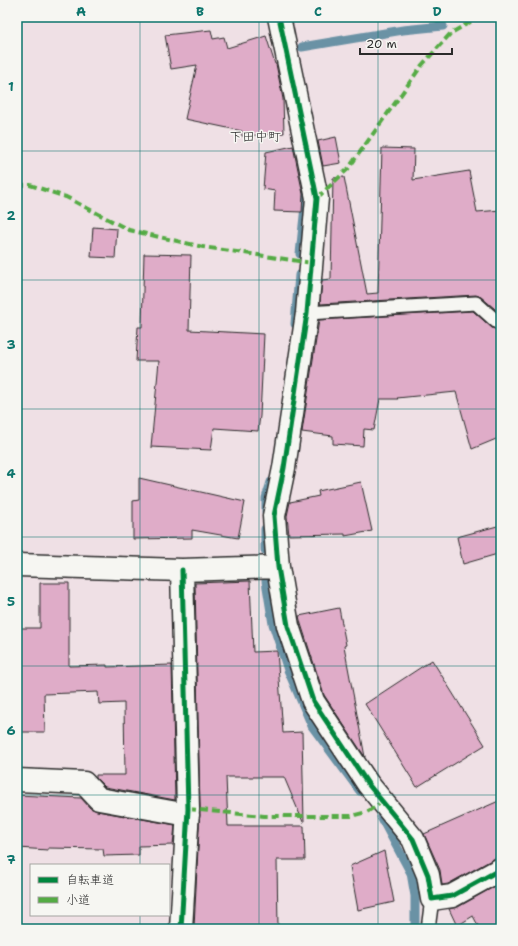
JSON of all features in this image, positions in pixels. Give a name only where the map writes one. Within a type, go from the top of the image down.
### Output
[{"type":"street","points":[[279,17],[318,198],[307,313],[284,468],[274,516],[278,567],[288,626],[313,702],[368,784],[413,839],[428,875],[432,899],[452,896],[501,869]]},
{"type":"street","points":[[17,564],[182,570],[278,567]]},
{"type":"street","points":[[181,929],[188,815],[182,570]]},
{"type":"street","points":[[17,780],[84,783],[99,799],[188,815]]},
{"type":"lane","points":[[307,313],[476,303],[497,322],[501,322]]},
{"type":"lane","points":[[428,929],[432,899]]},
{"type":"building","points":[[211,30],[213,39],[224,37],[227,48],[266,36],[276,64],[283,99],[284,133],[242,136],[242,131],[185,119],[197,65],[171,69],[165,35]]},
{"type":"building","points":[[336,137],[341,163],[323,166],[318,141]]},
{"type":"building","points":[[293,146],[303,194],[302,212],[274,211],[275,191],[263,189],[266,152]]},
{"type":"building","points":[[382,148],[414,149],[413,180],[469,171],[477,212],[501,210],[501,314],[481,297],[476,295],[320,304],[322,280],[331,279],[333,178],[344,177],[367,294],[378,293]]},
{"type":"building","points":[[93,227],[117,229],[115,258],[91,257]]},
{"type":"building","points":[[144,254],[191,255],[189,330],[264,334],[258,431],[214,428],[211,450],[151,447],[159,361],[136,361],[138,327],[142,327]]},
{"type":"building","points":[[473,311],[492,328],[501,330],[501,437],[472,449],[456,392],[397,398],[398,399],[380,399],[374,430],[364,429],[363,446],[333,444],[333,436],[302,432],[319,320]]},
{"type":"building","points":[[139,478],[245,502],[238,538],[192,530],[192,538],[133,539],[133,501],[139,500]]},
{"type":"building","points":[[361,482],[372,531],[345,536],[345,534],[289,535],[287,516],[290,502],[319,496],[318,491]]},
{"type":"building","points":[[501,525],[501,553],[463,564],[457,537]]},
{"type":"building","points":[[250,581],[253,652],[277,651],[283,733],[302,732],[304,822],[284,777],[226,777],[228,826],[304,826],[305,860],[277,860],[278,929],[194,927],[200,809],[195,583]]},
{"type":"building","points":[[40,583],[69,583],[69,666],[107,665],[107,667],[172,665],[175,800],[105,787],[96,778],[96,775],[125,775],[124,703],[99,704],[98,692],[44,694],[45,732],[17,732],[17,628],[40,628]]},
{"type":"building","points":[[339,608],[346,645],[344,646],[365,757],[324,695],[299,616]]},
{"type":"building","points":[[432,660],[485,745],[417,787],[365,704]]},
{"type":"building","points":[[17,795],[81,798],[90,808],[97,811],[175,825],[173,845],[139,846],[139,855],[104,856],[103,849],[48,848],[48,850],[18,848]]},
{"type":"building","points":[[501,800],[501,857],[495,858],[448,884],[442,885],[440,870],[424,834]]},
{"type":"building","points":[[384,851],[394,902],[358,910],[350,866]]},
{"type":"building","points":[[501,883],[501,929],[480,929],[473,916],[457,926],[449,909],[458,907]]},
{"type":"waterway","points":[[302,47],[403,30],[443,26]]},
{"type":"waterway","points":[[300,254],[306,197],[305,190]]},
{"type":"waterway","points":[[295,324],[299,275]]},
{"type":"waterway","points":[[266,512],[266,498],[271,482]]},
{"type":"waterway","points":[[265,529],[265,550]]},
{"type":"waterway","points":[[266,581],[273,624],[288,670],[312,726],[360,791]]},
{"type":"waterway","points":[[381,817],[411,873],[415,896],[415,929]]},
{"type":"marked path","points":[[317,198],[348,169],[422,65],[451,33],[479,17]]},
{"type":"marked path","points":[[17,185],[30,185],[66,197],[129,230],[203,247],[312,263]]},
{"type":"marked path","points":[[188,809],[264,816],[351,816],[367,812],[382,802]]},
{"type":"cycle path","points":[[279,17],[317,198],[307,313],[284,468],[274,516],[278,567],[288,626],[313,701],[368,784],[413,839],[428,875],[432,899],[452,896],[501,869]]},
{"type":"cycle path","points":[[181,929],[188,809],[182,570]]},
{"type":"district","name":"下田中町","points":[[255,136]]}]
